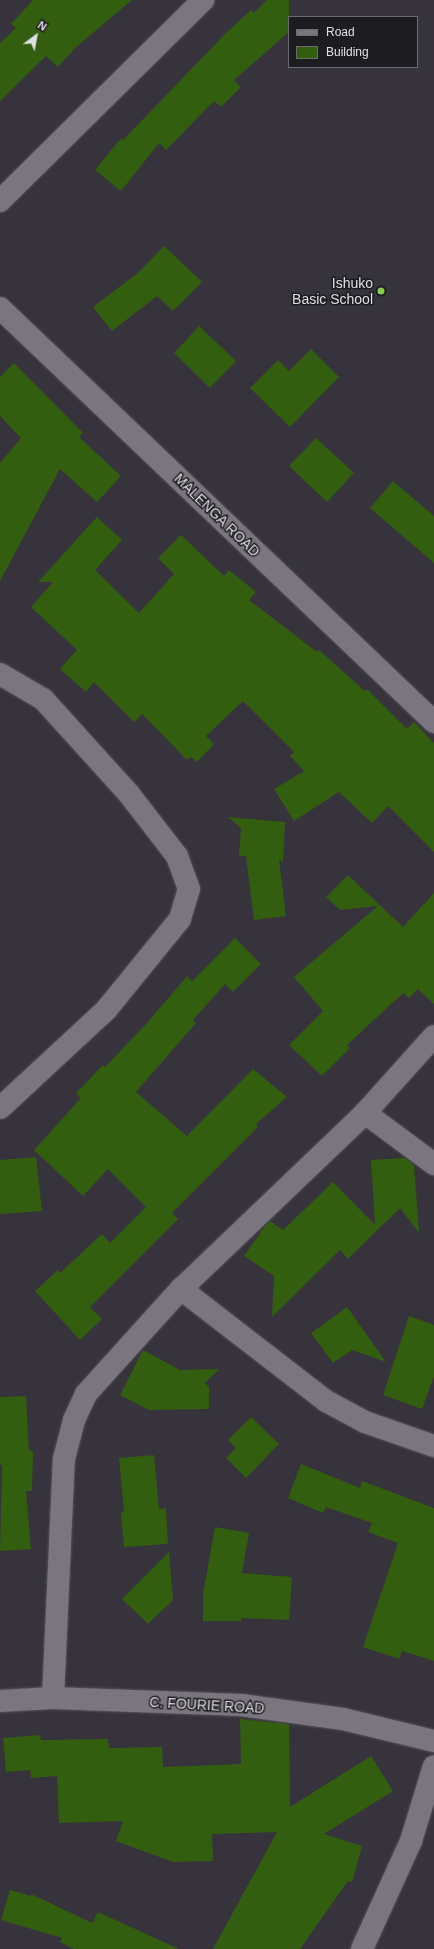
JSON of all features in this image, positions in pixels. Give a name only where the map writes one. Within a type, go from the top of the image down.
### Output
[{"type":"street","points":[[0,201],[203,0]]},
{"type":"street","name":"MALENGA ROAD","points":[[0,308],[434,722]]},
{"type":"street","points":[[0,674],[43,699],[129,794],[178,856],[188,889],[180,919],[106,1010],[0,1108]]},
{"type":"street","points":[[53,1698],[64,1459],[74,1420],[86,1394],[181,1289],[365,1113],[434,1036]]},
{"type":"street","points":[[365,1113],[434,1164]]},
{"type":"street","points":[[181,1289],[326,1401],[364,1422],[434,1446]]},
{"type":"street","name":"C. FOURIE ROAD","points":[[0,1701],[53,1698],[241,1705],[343,1719],[434,1741]]},
{"type":"street","points":[[362,1949],[411,1841],[434,1766]]},
{"type":"building","points":[[33,0],[132,0],[75,48],[58,67],[46,56],[0,101],[0,43],[16,28],[11,24]]},
{"type":"building","points":[[267,0],[289,0],[288,33],[234,80],[241,87],[221,107],[214,101],[166,150],[159,143],[121,191],[95,170],[121,138],[123,140],[227,32],[251,10],[254,13]]},
{"type":"building","points":[[164,246],[202,282],[173,311],[157,296],[112,331],[93,307],[139,272]]},
{"type":"building","points":[[199,326],[236,361],[210,388],[174,353]]},
{"type":"building","points":[[311,349],[339,377],[290,427],[250,388],[278,360],[289,371]]},
{"type":"building","points":[[14,363],[83,433],[79,437],[121,476],[97,502],[60,469],[0,581],[0,463],[21,438],[0,416],[0,377]]},
{"type":"building","points":[[316,438],[354,473],[327,502],[289,466]]},
{"type":"building","points":[[393,481],[434,516],[434,563],[370,508]]},
{"type":"building","points":[[97,517],[122,540],[95,570],[139,613],[174,574],[158,558],[181,535],[224,576],[229,570],[256,592],[249,600],[317,652],[319,650],[365,691],[367,689],[407,729],[414,722],[434,743],[434,852],[388,806],[372,823],[339,792],[294,821],[274,789],[304,771],[290,756],[294,752],[243,701],[206,736],[214,744],[197,762],[191,757],[187,760],[142,714],[134,722],[94,682],[86,692],[60,669],[77,650],[31,607],[53,582],[38,582]]},
{"type":"building","points":[[228,817],[285,822],[283,862],[279,859],[286,916],[254,920],[246,856],[239,856],[241,828]]},
{"type":"building","points":[[348,875],[403,927],[434,893],[434,1004],[418,989],[409,998],[403,993],[347,1045],[350,1048],[322,1076],[289,1045],[323,1011],[294,977],[378,906],[340,910],[326,897]]},
{"type":"building","points":[[235,938],[261,964],[233,992],[225,984],[193,1020],[196,1023],[136,1092],[187,1136],[253,1069],[287,1097],[256,1124],[258,1127],[172,1213],[178,1219],[90,1307],[102,1319],[80,1340],[35,1291],[58,1270],[60,1273],[102,1234],[110,1243],[146,1207],[108,1169],[83,1196],[34,1150],[81,1098],[76,1093],[103,1065],[105,1067],[147,1023],[187,976],[192,981]]},
{"type":"building","points":[[36,1157],[42,1211],[0,1214],[0,1160]]},
{"type":"building","points":[[405,1158],[414,1165],[419,1233],[400,1208],[348,1259],[340,1250],[272,1317],[274,1276],[244,1256],[265,1226],[270,1221],[283,1230],[333,1182],[375,1225],[371,1160]]},
{"type":"building","points":[[347,1307],[386,1362],[352,1350],[333,1363],[311,1333]]},
{"type":"building","points":[[409,1316],[434,1325],[434,1376],[422,1409],[383,1395]]},
{"type":"building","points":[[143,1350],[180,1370],[219,1369],[205,1383],[209,1387],[209,1409],[149,1410],[120,1395]]},
{"type":"building","points":[[26,1396],[29,1451],[33,1451],[32,1491],[26,1491],[31,1549],[0,1551],[2,1465],[0,1465],[0,1397]]},
{"type":"building","points":[[251,1417],[279,1444],[246,1478],[226,1458],[236,1448],[228,1440]]},
{"type":"building","points":[[154,1455],[159,1509],[166,1508],[168,1544],[124,1547],[121,1512],[124,1512],[119,1458]]},
{"type":"building","points":[[301,1464],[360,1488],[362,1481],[434,1508],[434,1661],[402,1651],[399,1659],[363,1647],[398,1543],[368,1532],[372,1523],[326,1507],[323,1513],[288,1498]]},
{"type":"building","points":[[215,1527],[249,1533],[242,1573],[292,1577],[289,1620],[241,1618],[241,1621],[203,1621],[203,1594]]},
{"type":"building","points":[[169,1552],[173,1600],[148,1624],[122,1599]]},
{"type":"building","points":[[240,1719],[289,1724],[290,1807],[371,1756],[393,1791],[324,1834],[362,1846],[352,1882],[348,1881],[300,1949],[213,1949],[277,1832],[212,1834],[213,1861],[173,1862],[116,1841],[123,1821],[59,1823],[57,1776],[31,1778],[30,1770],[6,1772],[3,1738],[40,1735],[41,1740],[108,1739],[109,1748],[162,1747],[163,1767],[241,1764]]},
{"type":"building","points":[[10,1890],[31,1896],[31,1894],[92,1923],[98,1912],[179,1949],[74,1949],[60,1942],[62,1938],[1,1920]]},
{"type":"place","name":"Ishuko Basic School","points":[[381,291]]}]
